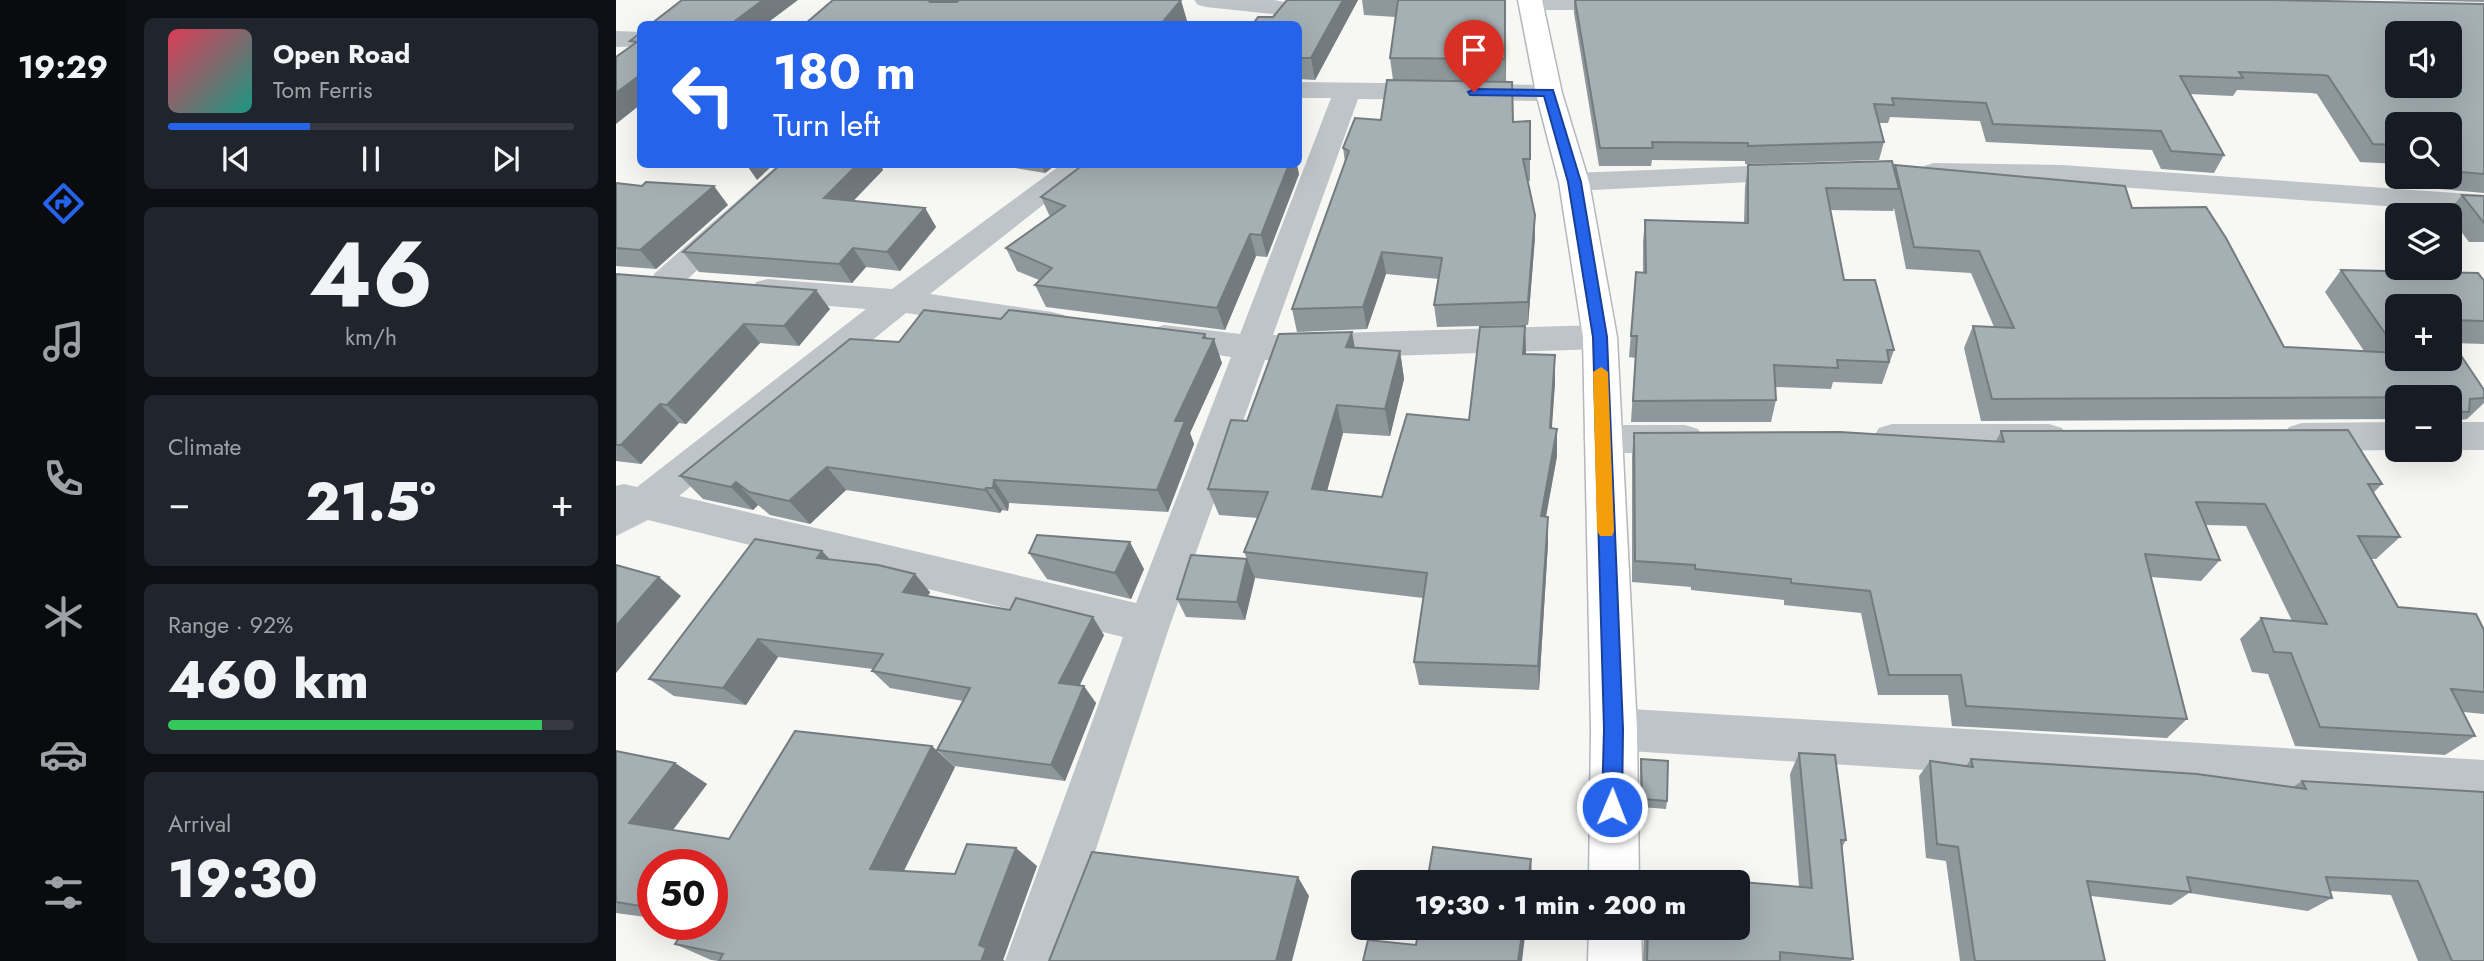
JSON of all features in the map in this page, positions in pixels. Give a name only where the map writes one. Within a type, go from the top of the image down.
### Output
[{"type":"main road","points":[[1530,1],[1549,93],[1574,182],[1600,337],[1614,729],[1614,870]]},
{"type":"main road","points":[[1615,940],[1615,961]]},
{"type":"street","points":[[1206,0],[1286,4]]},
{"type":"street","points":[[1530,1],[1656,3]]},
{"type":"street","points":[[1265,21],[1286,4]]},
{"type":"street","points":[[616,39],[637,40]]},
{"type":"street","points":[[616,61],[637,43]]},
{"type":"street","points":[[1302,90],[1549,93]]},
{"type":"street","points":[[1032,961],[1149,625],[1347,91]]},
{"type":"street","points":[[792,168],[653,281],[899,301],[1077,327]]},
{"type":"street","points":[[625,507],[1076,168]]},
{"type":"street","points":[[1574,182],[1828,172]]},
{"type":"street","points":[[1910,172],[2062,174],[2484,204]]},
{"type":"street","points":[[1131,333],[1252,348],[1600,337]]},
{"type":"street","points":[[2262,437],[2385,436]]},
{"type":"street","points":[[2462,436],[2484,436]]},
{"type":"street","points":[[1864,438],[2085,438]]},
{"type":"street","points":[[1602,439],[1713,439]]},
{"type":"street","points":[[625,507],[1149,625]]},
{"type":"street","points":[[1614,729],[2484,783]]},
{"type":"building","points":[[682,0],[763,0],[735,21],[655,21]]},
{"type":"building","points":[[833,0],[1181,0],[1164,21],[808,21]]},
{"type":"building","points":[[1287,0],[1343,0],[1311,58],[1302,58],[1302,21],[1255,21],[1258,17],[1273,17]]},
{"type":"building","points":[[1398,0],[1505,0],[1505,59],[1390,58]]},
{"type":"building","points":[[1575,0],[2272,0],[2484,4],[2484,174],[2462,172],[2462,112],[2385,112],[2385,144],[2373,144],[2328,76],[2239,72],[2243,78],[2180,76],[2224,155],[2171,151],[2161,131],[1993,124],[1986,103],[1892,98],[1894,105],[1874,104],[1884,142],[1748,146],[1748,143],[1652,142],[1653,148],[1600,148]]},
{"type":"building","points":[[637,42],[637,77],[616,93],[616,57]]},
{"type":"building","points":[[1387,80],[1512,82],[1513,122],[1530,121],[1530,159],[1523,159],[1535,215],[1528,302],[1434,305],[1442,258],[1382,252],[1363,307],[1292,309],[1349,151],[1343,148],[1355,118],[1381,120]]},
{"type":"building","points":[[1892,161],[1899,189],[1826,188],[1844,280],[1875,280],[1894,350],[1887,350],[1889,362],[1837,360],[1838,368],[1774,365],[1776,400],[1633,401],[1637,336],[1631,336],[1636,272],[1646,273],[1645,220],[1748,223],[1748,165]]},
{"type":"building","points":[[1895,165],[2125,186],[2132,208],[2206,207],[2226,238],[2284,347],[2385,352],[2385,371],[2462,371],[2462,357],[2484,390],[2484,398],[2470,399],[2469,412],[2462,412],[2462,385],[2385,385],[2385,397],[1992,399],[1973,326],[2014,328],[1979,251],[1914,247]]},
{"type":"building","points":[[777,168],[854,168],[824,198],[925,208],[887,252],[853,248],[839,264],[683,252]]},
{"type":"building","points":[[1079,168],[1287,168],[1261,235],[1250,234],[1217,308],[1035,285],[1052,268],[1006,248],[1065,206],[1041,197]]},
{"type":"building","points":[[646,182],[714,186],[640,250],[616,248],[616,183],[642,186]]},
{"type":"building","points":[[2462,195],[2484,196],[2484,223]]},
{"type":"building","points":[[2341,270],[2385,271],[2385,280],[2462,280],[2462,273],[2478,273],[2484,281],[2484,321],[2462,320],[2462,294],[2385,294],[2385,333]]},
{"type":"building","points":[[616,274],[816,290],[784,326],[744,324],[667,405],[660,404],[621,445],[616,445]]},
{"type":"building","points":[[924,310],[1001,319],[1009,310],[1205,334],[1203,338],[1214,339],[1175,421],[1185,421],[1157,490],[994,480],[993,488],[985,490],[827,467],[789,501],[749,492],[736,482],[731,487],[680,476],[850,339],[899,342]]},
{"type":"building","points":[[1525,326],[1523,354],[1555,355],[1550,428],[1557,429],[1541,516],[1548,517],[1538,666],[1414,662],[1427,573],[1244,552],[1268,492],[1208,489],[1231,420],[1247,421],[1279,334],[1352,332],[1346,347],[1400,351],[1385,409],[1337,405],[1312,489],[1382,497],[1407,414],[1469,420],[1480,327]]},
{"type":"building","points":[[2348,430],[2382,484],[2368,484],[2400,537],[2358,536],[2398,607],[2476,614],[2484,630],[2484,692],[2451,689],[2475,736],[2320,727],[2291,653],[2274,652],[2261,618],[2327,624],[2265,504],[2196,502],[2220,560],[2145,554],[2187,719],[1966,706],[1961,675],[1889,675],[1870,591],[1695,569],[1695,565],[1635,561],[1634,433],[1840,432],[2004,442],[2001,431]]},
{"type":"building","points":[[1037,535],[1130,542],[1115,573],[1029,553]]},
{"type":"building","points":[[755,539],[822,551],[817,558],[878,565],[915,574],[903,592],[1010,610],[1016,598],[1093,617],[1059,683],[1084,686],[1051,765],[937,750],[970,688],[872,671],[883,654],[758,639],[723,688],[649,679]]},
{"type":"building","points":[[1191,555],[1247,559],[1237,602],[1177,599]]},
{"type":"building","points":[[616,565],[659,577],[616,626]]},
{"type":"building","points":[[795,731],[932,746],[870,869],[955,874],[967,844],[1016,848],[979,945],[986,948],[981,961],[719,961],[723,954],[675,944],[678,940],[728,940],[728,849],[637,849],[637,905],[616,902],[616,751],[675,763],[629,823],[729,839]]},
{"type":"building","points":[[1799,753],[1835,755],[1846,840],[1841,840],[1853,959],[1780,952],[1780,961],[1647,961],[1648,940],[1750,940],[1750,883],[1812,888]]},
{"type":"building","points":[[1641,759],[1668,761],[1667,801],[1642,799]]},
{"type":"building","points":[[1971,759],[2197,774],[2306,789],[2302,781],[2484,792],[2484,961],[2452,961],[2418,881],[2326,877],[2332,898],[2187,877],[2191,892],[2087,881],[2105,961],[1975,961],[1958,847],[1937,844],[1930,761],[1973,767]]},
{"type":"building","points":[[1433,847],[1531,859],[1530,870],[1429,870]]},
{"type":"building","points":[[1092,852],[1298,877],[1276,961],[1049,961]]},
{"type":"building","points":[[1368,940],[1416,945],[1417,940],[1521,940],[1518,961],[1363,961]]},
{"type":"slow traffic","points":[[1601,372],[1606,531]]},
{"type":"route","points":[[1474,92],[1549,93],[1574,182],[1600,337],[1614,729],[1612,807]]}]
